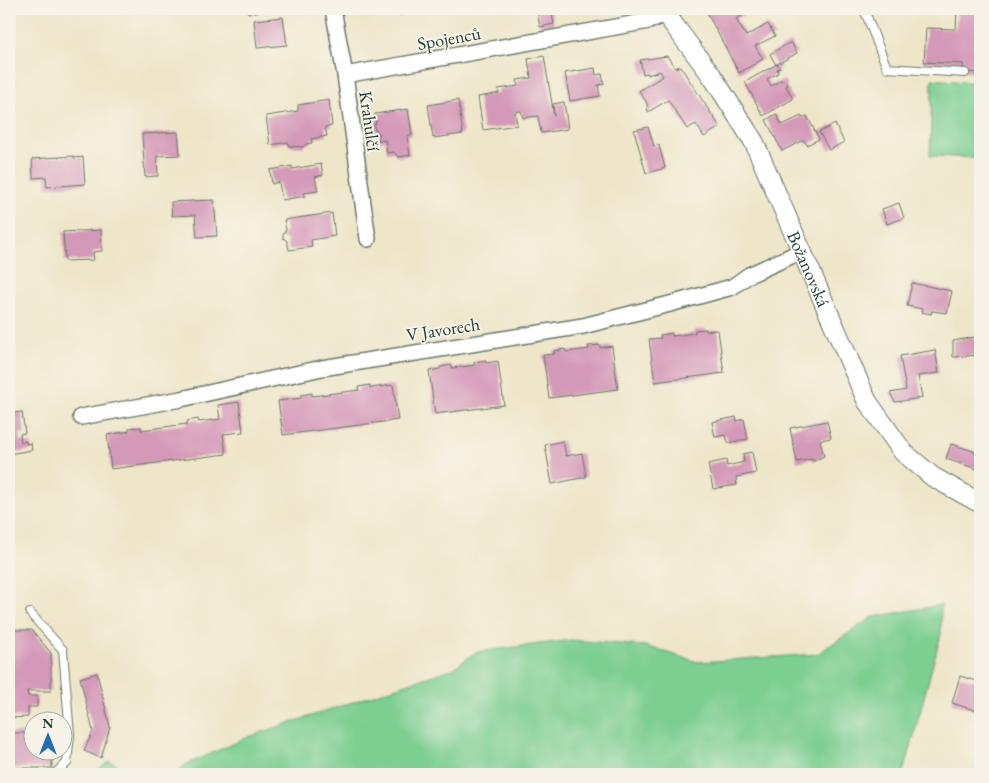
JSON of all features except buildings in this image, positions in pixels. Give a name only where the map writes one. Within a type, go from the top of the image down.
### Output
[{"type":"street","name":"Krahulčí","points":[[333,9],[345,75],[368,239]]},
{"type":"street","name":"Spojenců","points":[[345,75],[649,21],[668,10]]},
{"type":"street","name":"Božanovská","points":[[668,10],[754,142],[867,401],[903,452],[933,477],[980,503]]},
{"type":"street","name":"V Javorech","points":[[81,416],[181,399],[322,368],[583,326],[732,287],[749,275],[802,251]]},
{"type":"lane","points":[[864,9],[887,68],[965,73]]},
{"type":"lane","points":[[30,613],[63,650],[70,735],[67,763],[54,774]]},
{"type":"green space","points":[[932,79],[980,83],[980,158],[930,156]]},
{"type":"green space","points":[[941,605],[941,634],[902,774],[177,774],[185,765],[248,737],[454,668],[476,652],[571,640],[645,646],[698,662],[817,654],[873,617]]},
{"type":"green space","points":[[110,761],[132,774],[92,774]]}]
